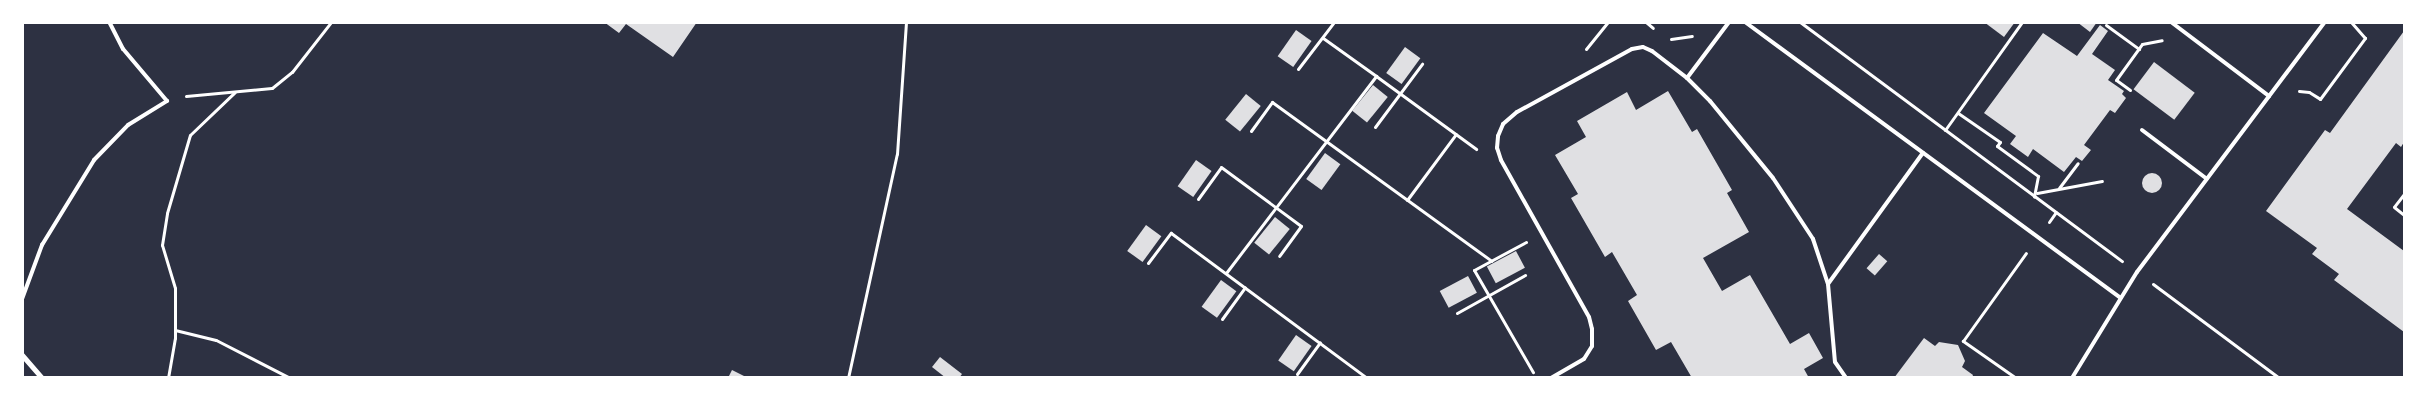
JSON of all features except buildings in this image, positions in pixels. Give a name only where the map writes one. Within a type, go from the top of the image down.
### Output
[{"type":"street","points":[[22,355],[42,378]]},
{"type":"lane","points":[[22,299],[42,246],[94,160],[128,125],[167,101],[123,49],[109,22]]},
{"type":"lane","points":[[1687,78],[1729,22]]},
{"type":"lane","points":[[1745,22],[2121,298]]},
{"type":"lane","points":[[2072,378],[2137,272],[2324,22]]},
{"type":"lane","points":[[2172,24],[2269,96]]},
{"type":"lane","points":[[1551,378],[1584,359],[1592,346],[1592,329],[1589,317],[1507,171],[1497,148],[1503,124],[1517,112],[1632,49],[1643,47],[1652,51],[1687,78],[1710,100],[1773,178],[1813,239],[1828,284],[1835,362],[1846,378]]},
{"type":"lane","points":[[2142,130],[2207,179]]},
{"type":"lane","points":[[1828,284],[1923,153]]},
{"type":"path","points":[[167,101],[189,95],[272,88],[292,72],[331,22]]},
{"type":"path","points":[[848,378],[897,154],[906,22]]},
{"type":"path","points":[[1298,69],[1334,22]]},
{"type":"path","points":[[1646,22],[1658,32]]},
{"type":"path","points":[[1800,22],[2279,378]]},
{"type":"path","points":[[1945,130],[2022,22]]},
{"type":"path","points":[[2295,94],[2304,90],[2320,99],[2366,38],[2354,29],[2351,22]]},
{"type":"path","points":[[2130,90],[2116,80],[2142,44],[2162,40],[2172,24]]},
{"type":"path","points":[[2106,25],[2139,49]]},
{"type":"path","points":[[1665,37],[1688,38],[1698,28]]},
{"type":"path","points":[[1322,38],[1507,171]]},
{"type":"path","points":[[1375,127],[1422,64]]},
{"type":"path","points":[[1226,273],[1376,76]]},
{"type":"path","points":[[168,378],[175,330],[175,288],[162,245],[167,213],[190,135],[235,92]]},
{"type":"path","points":[[1250,131],[1272,102],[1492,260]]},
{"type":"path","points":[[1958,113],[2000,142],[1996,146],[2038,176],[2037,193],[2034,197]]},
{"type":"path","points":[[1407,200],[1456,134]]},
{"type":"path","points":[[2059,189],[2078,163]]},
{"type":"path","points":[[1198,198],[1221,167],[1301,226],[1279,256]]},
{"type":"path","points":[[2037,193],[2102,181]]},
{"type":"path","points":[[2404,194],[2394,207],[2404,215]]},
{"type":"path","points":[[2016,378],[1963,341],[2056,212]]},
{"type":"path","points":[[1148,263],[1171,233],[1367,378]]},
{"type":"path","points":[[1537,378],[1474,270],[1542,234]]},
{"type":"path","points":[[1457,313],[1526,275]]},
{"type":"path","points":[[2153,284],[2159,276]]},
{"type":"path","points":[[1222,318],[1246,287]]},
{"type":"path","points":[[175,330],[216,340],[290,378]]},
{"type":"path","points":[[1297,374],[1320,342]]}]
